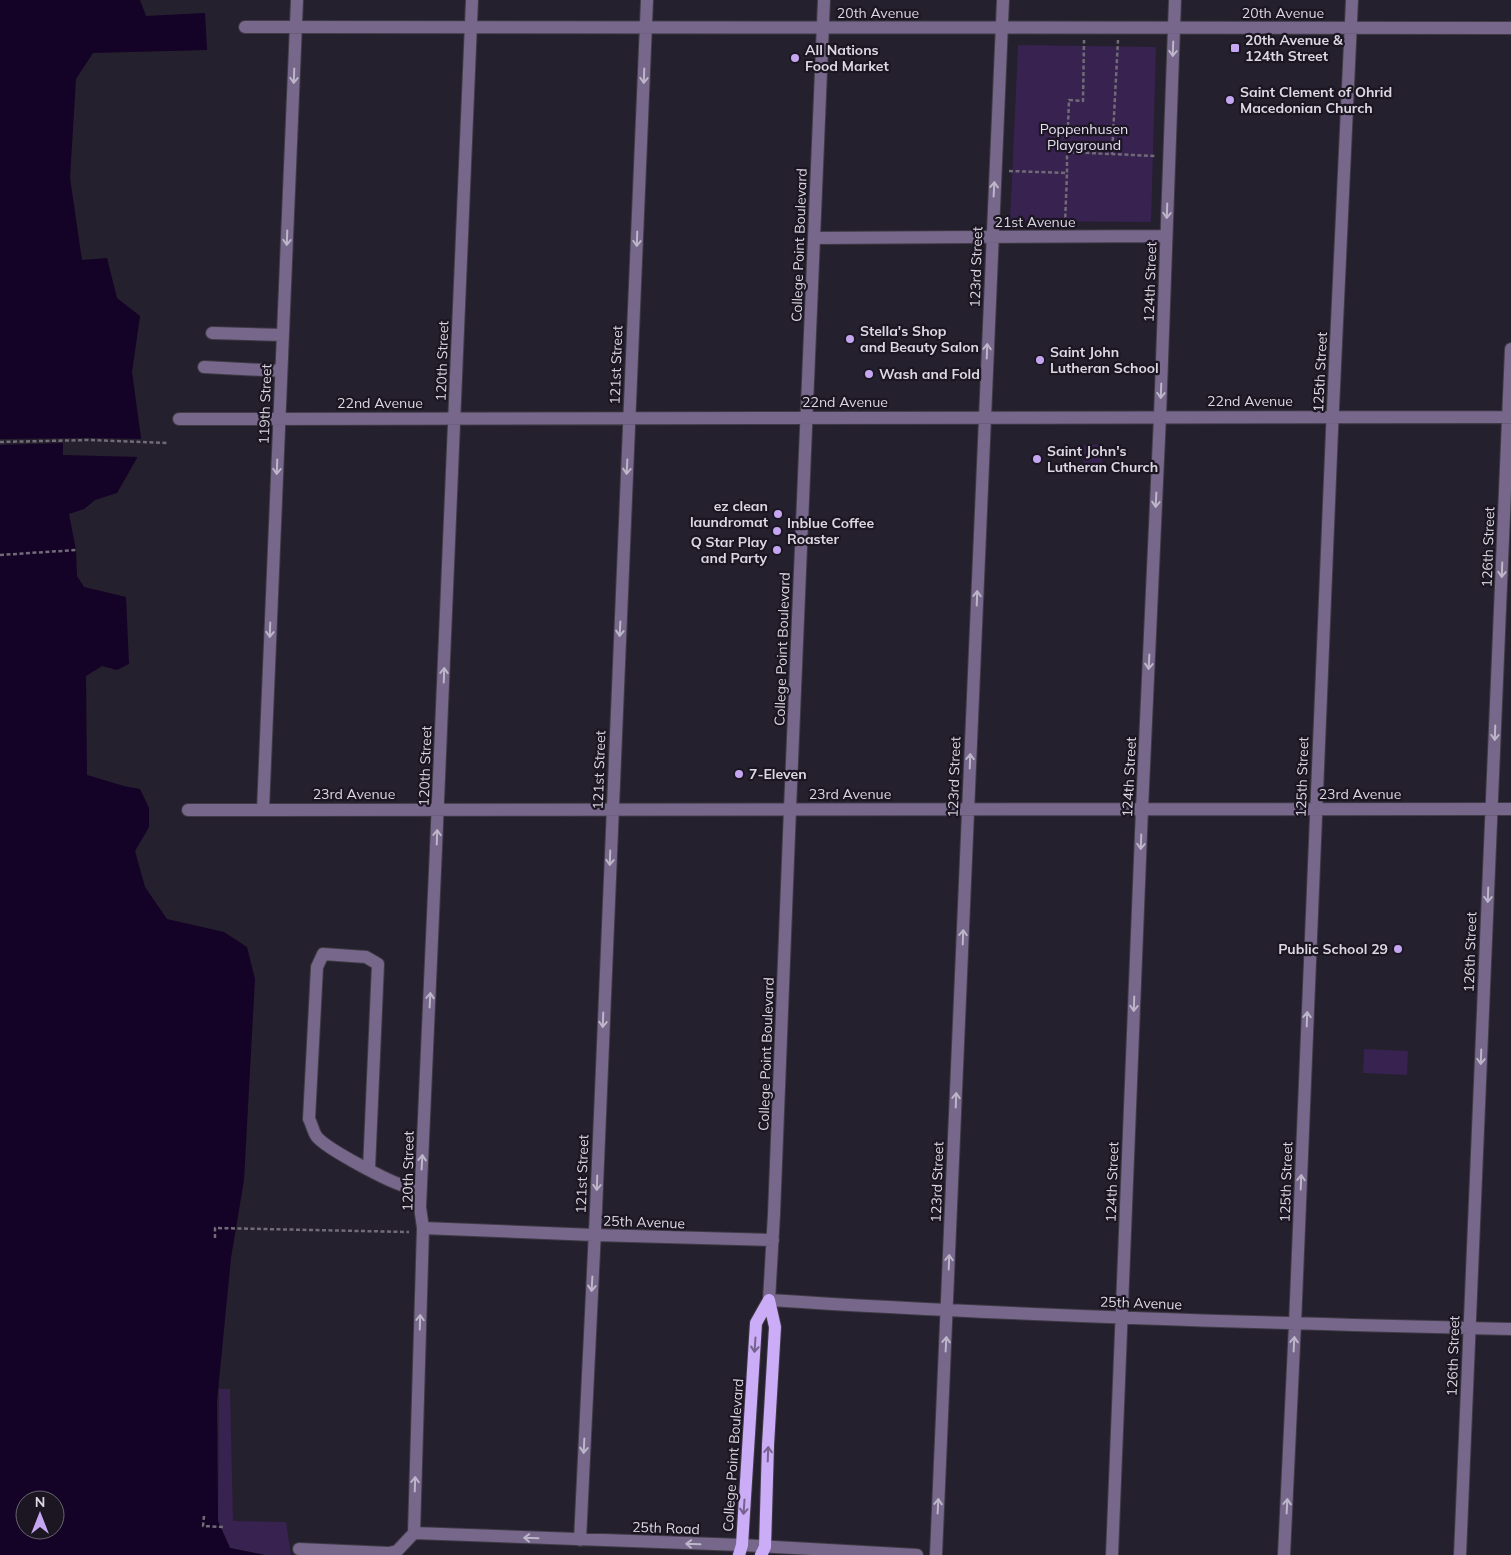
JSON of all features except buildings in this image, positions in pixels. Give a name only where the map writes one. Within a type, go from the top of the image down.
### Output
[{"type":"main road","name":"College Point Boulevard","points":[[740,1550],[756,1323],[769,1300]]},
{"type":"main road","name":"College Point Boulevard","points":[[763,1551],[775,1327],[769,1300]]},
{"type":"street","name":"119th Street","points":[[263,810],[297,0]]},
{"type":"street","name":"120th Street","points":[[414,1533],[423,1230],[420,1207],[472,0]]},
{"type":"street","name":"121st Street","points":[[580,1540],[647,0]]},
{"type":"street","name":"College Point Boulevard","points":[[769,1300],[824,0]]},
{"type":"street","name":"123rd Street","points":[[936,1555],[1003,0]]},
{"type":"street","name":"124th Street","points":[[1112,1555],[1176,0]]},
{"type":"street","name":"125th Street","points":[[1284,1555],[1296,1324],[1332,417],[1352,0]]},
{"type":"street","name":"20th Avenue","points":[[245,27],[1511,28]]},
{"type":"street","name":"21st Avenue","points":[[814,238],[1166,236]]},
{"type":"street","points":[[212,333],[283,335]]},
{"type":"street","name":"126th Street","points":[[1460,1555],[1510,417],[1511,349]]},
{"type":"street","points":[[204,367],[281,371]]},
{"type":"street","name":"22nd Avenue","points":[[179,419],[1160,416],[1510,417]]},
{"type":"street","name":"23rd Avenue","points":[[188,810],[1511,809]]},
{"type":"street","points":[[369,1170],[378,964],[366,957],[323,954],[317,967],[310,1119],[317,1137],[337,1152],[369,1170],[405,1186],[421,1187]]},
{"type":"street","name":"25th Avenue","points":[[423,1230],[773,1240]]},
{"type":"street","name":"25th Avenue","points":[[769,1300],[947,1311],[1122,1318],[1296,1324],[1511,1328]]},
{"type":"street","points":[[299,1549],[389,1553],[397,1551],[414,1533]]},
{"type":"street","name":"25th Road","points":[[414,1533],[580,1540],[740,1550],[917,1555]]},
{"type":"path","points":[[1065,227],[1069,100],[1083,101],[1084,38]]},
{"type":"path","points":[[1112,154],[1118,39]]},
{"type":"path","points":[[1067,152],[1157,156]]},
{"type":"path","points":[[1007,170],[1066,173]]},
{"type":"path","points":[[0,442],[88,440],[170,443]]},
{"type":"path","points":[[0,555],[76,550]]},
{"type":"path","points":[[215,1238],[215,1228],[423,1230]]},
{"type":"path","points":[[204,1516],[203,1526],[224,1526]]},
{"type":"green space","name":"Poppenhusen Playground","points":[[1018,45],[1156,47],[1151,222],[1010,221]]},
{"type":"green space","points":[[1102,444],[1102,470],[1084,470],[1084,445]]},
{"type":"green space","points":[[1364,1049],[1408,1051],[1407,1075],[1363,1073]]},
{"type":"green space","points":[[219,1389],[230,1389],[233,1521],[286,1522],[291,1555],[265,1555],[230,1548],[218,1521]]},
{"type":"shaded area","points":[[0,0],[140,0],[146,16],[205,13],[207,50],[93,53],[76,79],[70,178],[82,260],[107,258],[117,298],[140,316],[132,372],[141,438],[137,458],[117,493],[95,500],[84,509],[69,514],[76,550],[77,576],[84,587],[126,597],[129,664],[117,670],[102,666],[86,676],[87,775],[140,789],[149,808],[149,827],[135,851],[145,887],[167,919],[224,932],[247,947],[255,979],[244,1180],[231,1258],[217,1401],[218,1521],[230,1548],[265,1555],[0,1555]]},
{"type":"pier","points":[[0,439],[144,439],[140,457],[63,455],[63,443],[0,445]]},
{"type":"place","name":"20th Avenue & 124th Street","points":[[1235,48]]},
{"type":"place","name":"All Nations Food Market","points":[[795,58]]},
{"type":"place","name":"Saint Clement of Ohrid Macedonian Church","points":[[1230,100]]},
{"type":"place","name":"Stella's Shop and Beauty Salon","points":[[850,339]]},
{"type":"place","name":"Saint John Lutheran School","points":[[1040,360]]},
{"type":"place","name":"Wash and Fold","points":[[869,374]]},
{"type":"place","name":"Saint John's Lutheran Church","points":[[1037,459]]},
{"type":"place","name":"ez clean laundromat","points":[[778,514]]},
{"type":"place","name":"Inblue Coffee Roaster","points":[[777,531]]},
{"type":"place","name":"Q Star Play and Party","points":[[777,550]]},
{"type":"place","name":"7-Eleven","points":[[739,774]]},
{"type":"place","name":"Public School 29","points":[[1398,949]]}]
